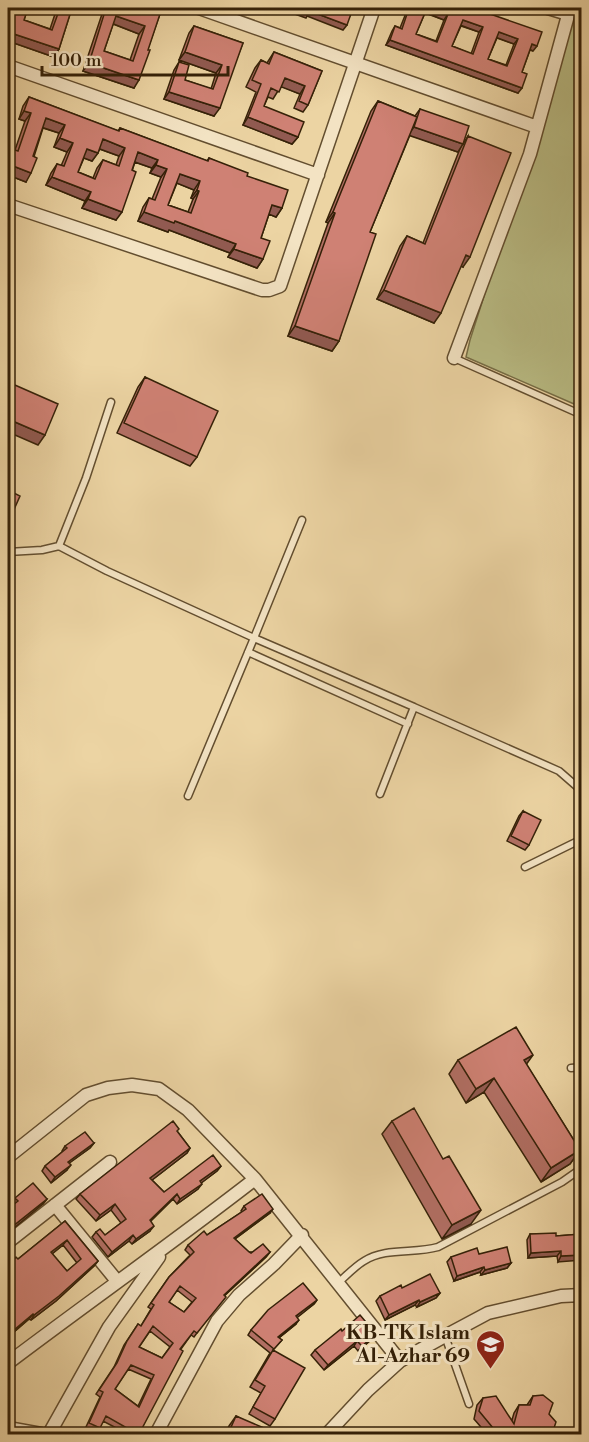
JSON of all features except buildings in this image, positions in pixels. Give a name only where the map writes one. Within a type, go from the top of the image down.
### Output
[{"type":"street","points":[[199,8],[537,127]]},
{"type":"street","points":[[8,205],[262,290],[280,286],[374,8]]},
{"type":"street","points":[[454,358],[530,154],[569,11],[548,8]]},
{"type":"street","points":[[8,66],[318,175]]},
{"type":"street","points":[[8,1156],[86,1095],[132,1084],[159,1089],[188,1110],[255,1179],[302,1235],[400,1361]]},
{"type":"street","points":[[8,1242],[110,1162]]},
{"type":"street","points":[[8,1363],[117,1281],[165,1249],[255,1179]]},
{"type":"street","points":[[55,1205],[117,1281]]},
{"type":"street","points":[[156,1434],[217,1321],[239,1295],[302,1235]]},
{"type":"street","points":[[50,1434],[109,1327],[165,1249]]},
{"type":"street","points":[[327,1434],[368,1390],[400,1361],[445,1336],[488,1313],[561,1296],[582,1295]]},
{"type":"street","points":[[8,1428],[41,1434]]},
{"type":"lane","points":[[454,358],[582,415]]},
{"type":"lane","points":[[59,546],[86,478],[111,402]]},
{"type":"lane","points":[[188,796],[302,520]]},
{"type":"lane","points":[[8,552],[42,550],[59,546],[107,571],[254,638],[559,771],[582,791]]},
{"type":"lane","points":[[248,652],[408,724]]},
{"type":"lane","points":[[380,794],[414,707]]},
{"type":"lane","points":[[525,867],[582,838]]},
{"type":"lane","points":[[571,1068],[582,1067]]},
{"type":"lane","points":[[338,1283],[364,1261],[381,1254],[438,1247],[562,1182],[582,1168]]},
{"type":"lane","points":[[445,1336],[469,1404]]},
{"type":"green space","points":[[576,8],[581,8],[581,407],[466,357]]},
{"type":"place","name":"KB-TK Islam Al-Azhar 69","points":[[491,1370]]}]
